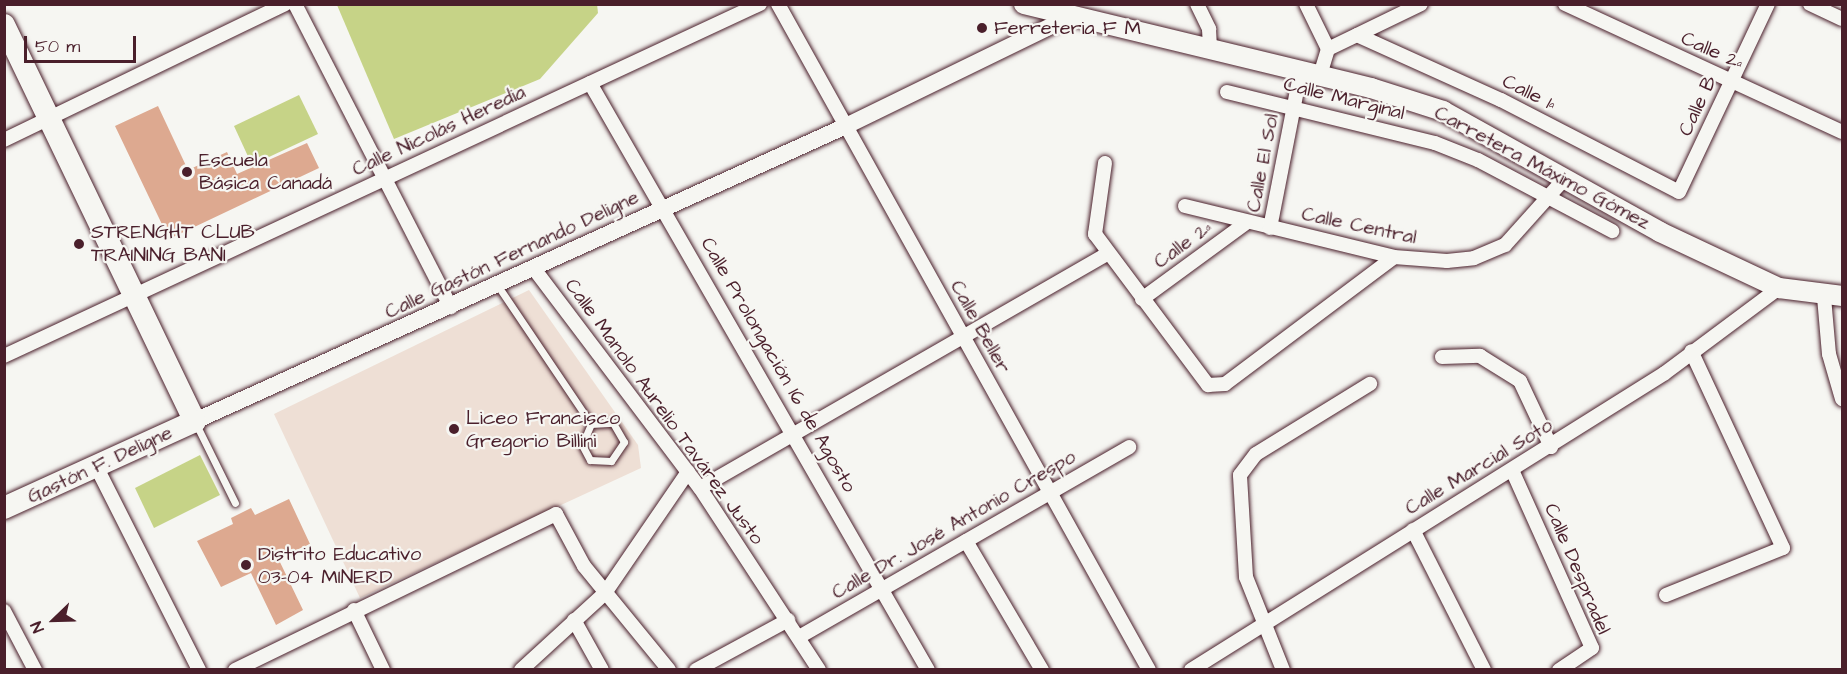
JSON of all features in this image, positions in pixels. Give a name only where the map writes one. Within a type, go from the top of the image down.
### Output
[{"type":"main road","name":"Carretera Máximo Gómez","points":[[1024,4],[1069,10],[1210,49],[1301,70],[1443,111],[1566,177],[1660,232],[1779,288],[1833,296]]},
{"type":"main road","points":[[4,25],[135,293],[195,422]]},
{"type":"main road","name":"Gastón F. Deligne","points":[[5,508],[195,422]]},
{"type":"street","points":[[4,140],[285,4]]},
{"type":"street","points":[[295,4],[387,177],[451,307]]},
{"type":"street","name":"Calle Nicolás Heredia","points":[[4,356],[135,293],[760,4]]},
{"type":"street","name":"Calle Beller","points":[[778,4],[1149,669]]},
{"type":"street","points":[[1197,4],[1209,29],[1210,49]]},
{"type":"street","points":[[1306,4],[1329,49]]},
{"type":"street","points":[[1320,76],[1329,49],[1420,4]]},
{"type":"street","name":"Calle 2ª","points":[[1565,4],[1842,132]]},
{"type":"street","name":"Calle B","points":[[1679,192],[1768,4]]},
{"type":"street","points":[[1810,4],[1842,19]]},
{"type":"street","name":"Calle Gastón Fernando Deligne","points":[[195,422],[535,270],[665,207],[846,126],[1069,10]]},
{"type":"street","name":"Calle 1ª","points":[[1357,35],[1501,100],[1679,192]]},
{"type":"street","name":"Calle El Sol","points":[[1270,228],[1301,70]]},
{"type":"street","name":"Calle Prolongación 16 de Agosto","points":[[590,82],[665,207],[928,669]]},
{"type":"street","name":"Calle Marginal","points":[[1227,92],[1294,105],[1435,143],[1612,231]]},
{"type":"street","points":[[1105,163],[1093,219],[1106,255],[1208,384],[1217,387],[1394,257]]},
{"type":"street","name":"Calle Central","points":[[1185,206],[1246,223],[1394,257],[1474,258],[1505,245],[1566,177]]},
{"type":"street","name":"Calle 2ª","points":[[1142,299],[1246,223]]},
{"type":"street","points":[[700,488],[1106,255]]},
{"type":"street","name":"Calle Manolo Aurelio Tavárez Justo","points":[[535,270],[700,488],[819,669]]},
{"type":"street","name":"Calle Marcial Soto","points":[[1191,669],[1262,623],[1551,447],[1779,288]]},
{"type":"street","points":[[1833,296],[1829,354],[1842,399]]},
{"type":"street","points":[[1666,595],[1783,548],[1691,351]]},
{"type":"street","points":[[1442,357],[1480,356],[1520,381],[1551,447]]},
{"type":"street","points":[[1283,669],[1262,623],[1246,577],[1240,475],[1256,454],[1370,384]]},
{"type":"street","name":"Calle Dr. José Antonio Crespo","points":[[799,637],[1129,447]]},
{"type":"street","points":[[96,466],[199,669]]},
{"type":"street","name":"Calle Despradel","points":[[1512,470],[1592,648],[1559,669]]},
{"type":"street","points":[[521,669],[604,593],[688,472]]},
{"type":"street","points":[[235,669],[262,664],[354,610],[556,514],[570,545],[604,593],[669,669]]},
{"type":"street","points":[[1413,530],[1484,669]]},
{"type":"street","points":[[966,541],[1042,669]]},
{"type":"street","points":[[354,610],[383,669]]},
{"type":"street","points":[[4,611],[35,669]]},
{"type":"street","points":[[574,620],[602,669]]},
{"type":"street","points":[[696,669],[788,620]]},
{"type":"lane","points":[[498,286],[591,424]]},
{"type":"lane","points":[[195,422],[235,503]]},
{"type":"lane","points":[[614,423],[624,442],[611,461],[590,460],[582,445],[591,424],[614,423]]},
{"type":"shaded area","name":"Liceo Francisco Gregorio Billini","points":[[529,290],[638,445],[641,468],[360,598],[274,414]]},
{"type":"green space","points":[[597,4],[598,13],[540,79],[394,139],[337,5]]},
{"type":"green space","points":[[299,95],[318,134],[252,165],[234,126]]},
{"type":"green space","points":[[200,455],[220,495],[154,528],[135,488]]},
{"type":"building","name":"Escuela Básica Canadá","points":[[158,106],[188,170],[227,152],[237,174],[307,143],[319,168],[169,239],[115,126]]},
{"type":"building","name":"Distrito Educativo 03-04 MINERD","points":[[289,499],[310,544],[278,558],[303,610],[276,625],[251,573],[221,587],[197,541],[233,524],[231,518],[251,508],[255,515]]},
{"type":"place","name":"Ferreteria F M","points":[[982,28]]},
{"type":"place","name":"Escuela Básica Canadá","points":[[187,172]]},
{"type":"place","name":"STRENGHT CLUB TRAINING BANI","points":[[79,244]]},
{"type":"place","name":"Liceo Francisco Gregorio Billini","points":[[454,429]]},
{"type":"place","name":"Distrito Educativo 03-04 MINERD","points":[[246,565]]}]
